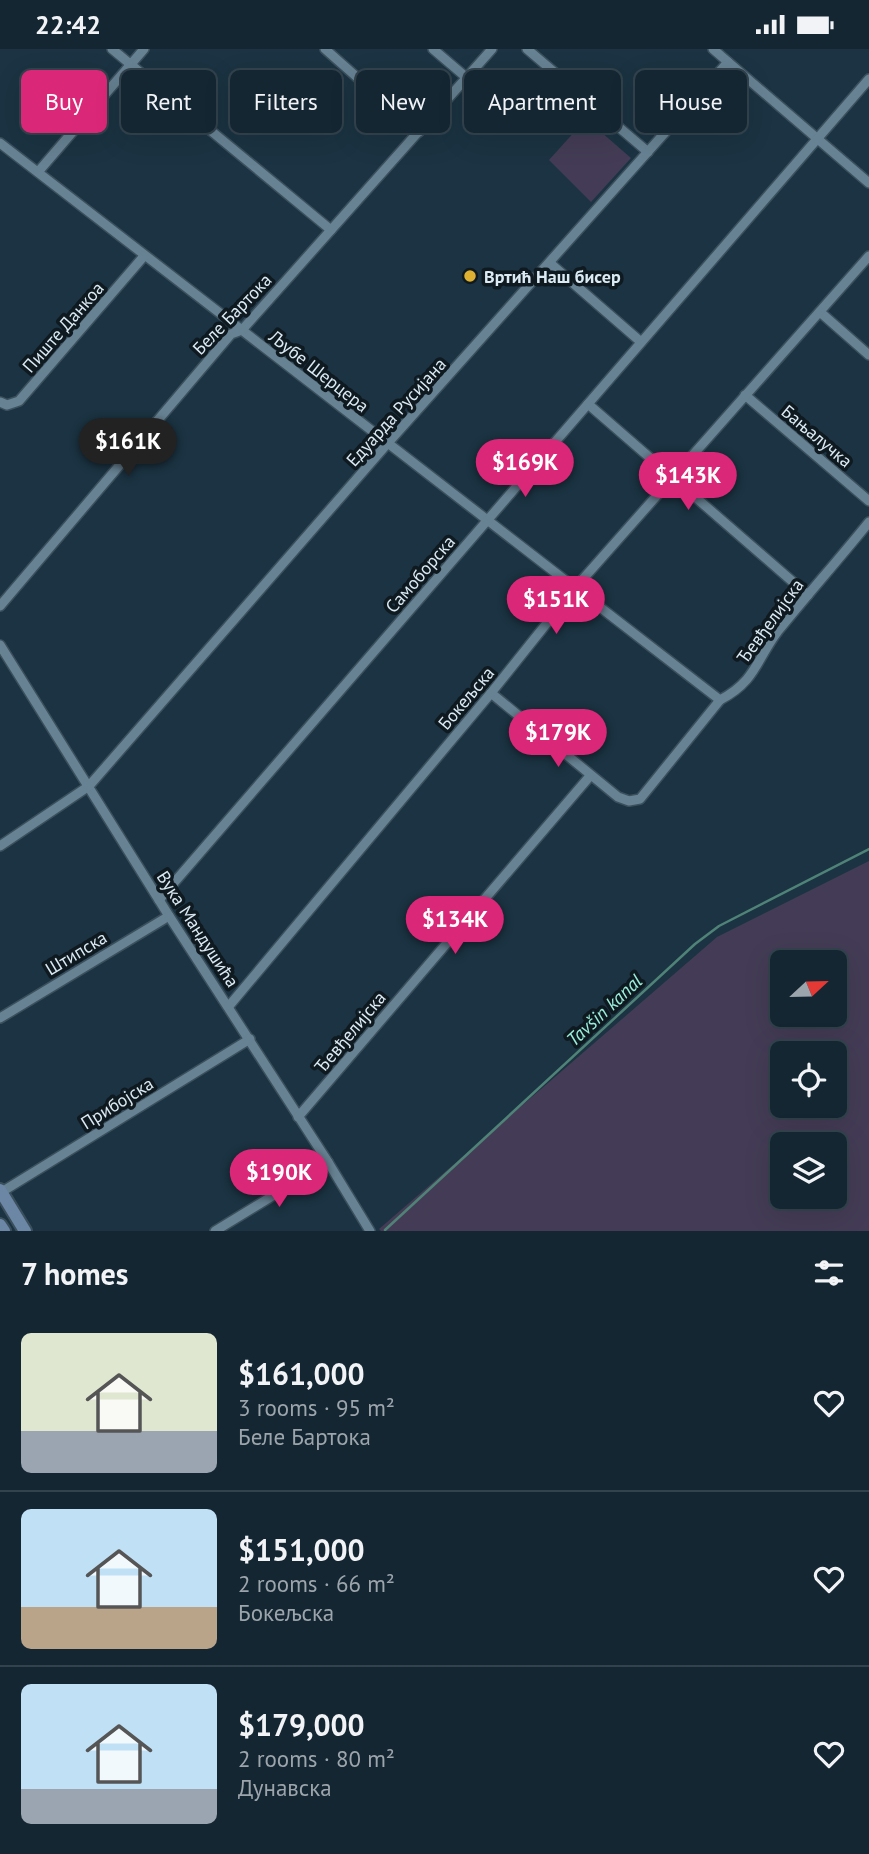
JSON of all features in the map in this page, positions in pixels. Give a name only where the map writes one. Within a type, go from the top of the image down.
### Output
[{"type":"main road","points":[[0,1192],[25,1231]]},
{"type":"main road","points":[[0,1225],[4,1231]]},
{"type":"street","points":[[112,49],[331,230]]},
{"type":"street","points":[[38,172],[144,49]]},
{"type":"street","points":[[326,49],[356,76]]},
{"type":"street","points":[[433,49],[464,75]]},
{"type":"street","name":"Беле Бартока","points":[[474,70],[492,49]]},
{"type":"street","points":[[527,49],[648,152]]},
{"type":"street","points":[[713,49],[869,183]]},
{"type":"street","name":"Едуарда Русијана","points":[[0,846],[89,786],[387,445],[551,264],[728,62]]},
{"type":"street","name":"Самоборска","points":[[159,900],[869,79]]},
{"type":"street","name":"Беле Бартока","points":[[450,97],[464,81]]},
{"type":"street","name":"Беле Бартока","points":[[0,605],[231,334],[242,330],[418,133]]},
{"type":"street","name":"Љубе Шерцера","points":[[0,143],[719,700]]},
{"type":"street","name":"Пиште Данкоа","points":[[0,402],[7,405],[19,401],[144,256]]},
{"type":"street","name":"Бокељска","points":[[229,1006],[491,693],[575,588],[869,256]]},
{"type":"street","points":[[551,264],[642,342]]},
{"type":"street","points":[[820,312],[869,355]]},
{"type":"street","name":"Бањалучка","points":[[745,395],[869,501]]},
{"type":"street","points":[[588,404],[808,595]]},
{"type":"street","name":"Ђевђелијска","points":[[298,1117],[590,776],[618,797],[629,801],[640,799],[719,700],[736,691],[755,670],[776,635],[869,523]]},
{"type":"street","name":"Вука Мандушића","points":[[0,645],[370,1231]]},
{"type":"street","points":[[491,693],[590,776]]},
{"type":"street","name":"Штипска","points":[[0,1018],[169,916]]},
{"type":"street","name":"Прибојска","points":[[0,1192],[250,1039]]},
{"type":"street","points":[[215,1231],[328,1162]]},
{"type":"shaded area","points":[[573,133],[602,133],[631,158],[591,202],[549,160]]},
{"type":"shaded area","points":[[869,861],[869,1231],[379,1229],[717,937]]},
{"type":"waterway","name":"Tavšin kanal","points":[[385,1230],[695,944],[719,926],[869,849]]},
{"type":"place","name":"Вртић Наш бисер","points":[[470,276]]}]
